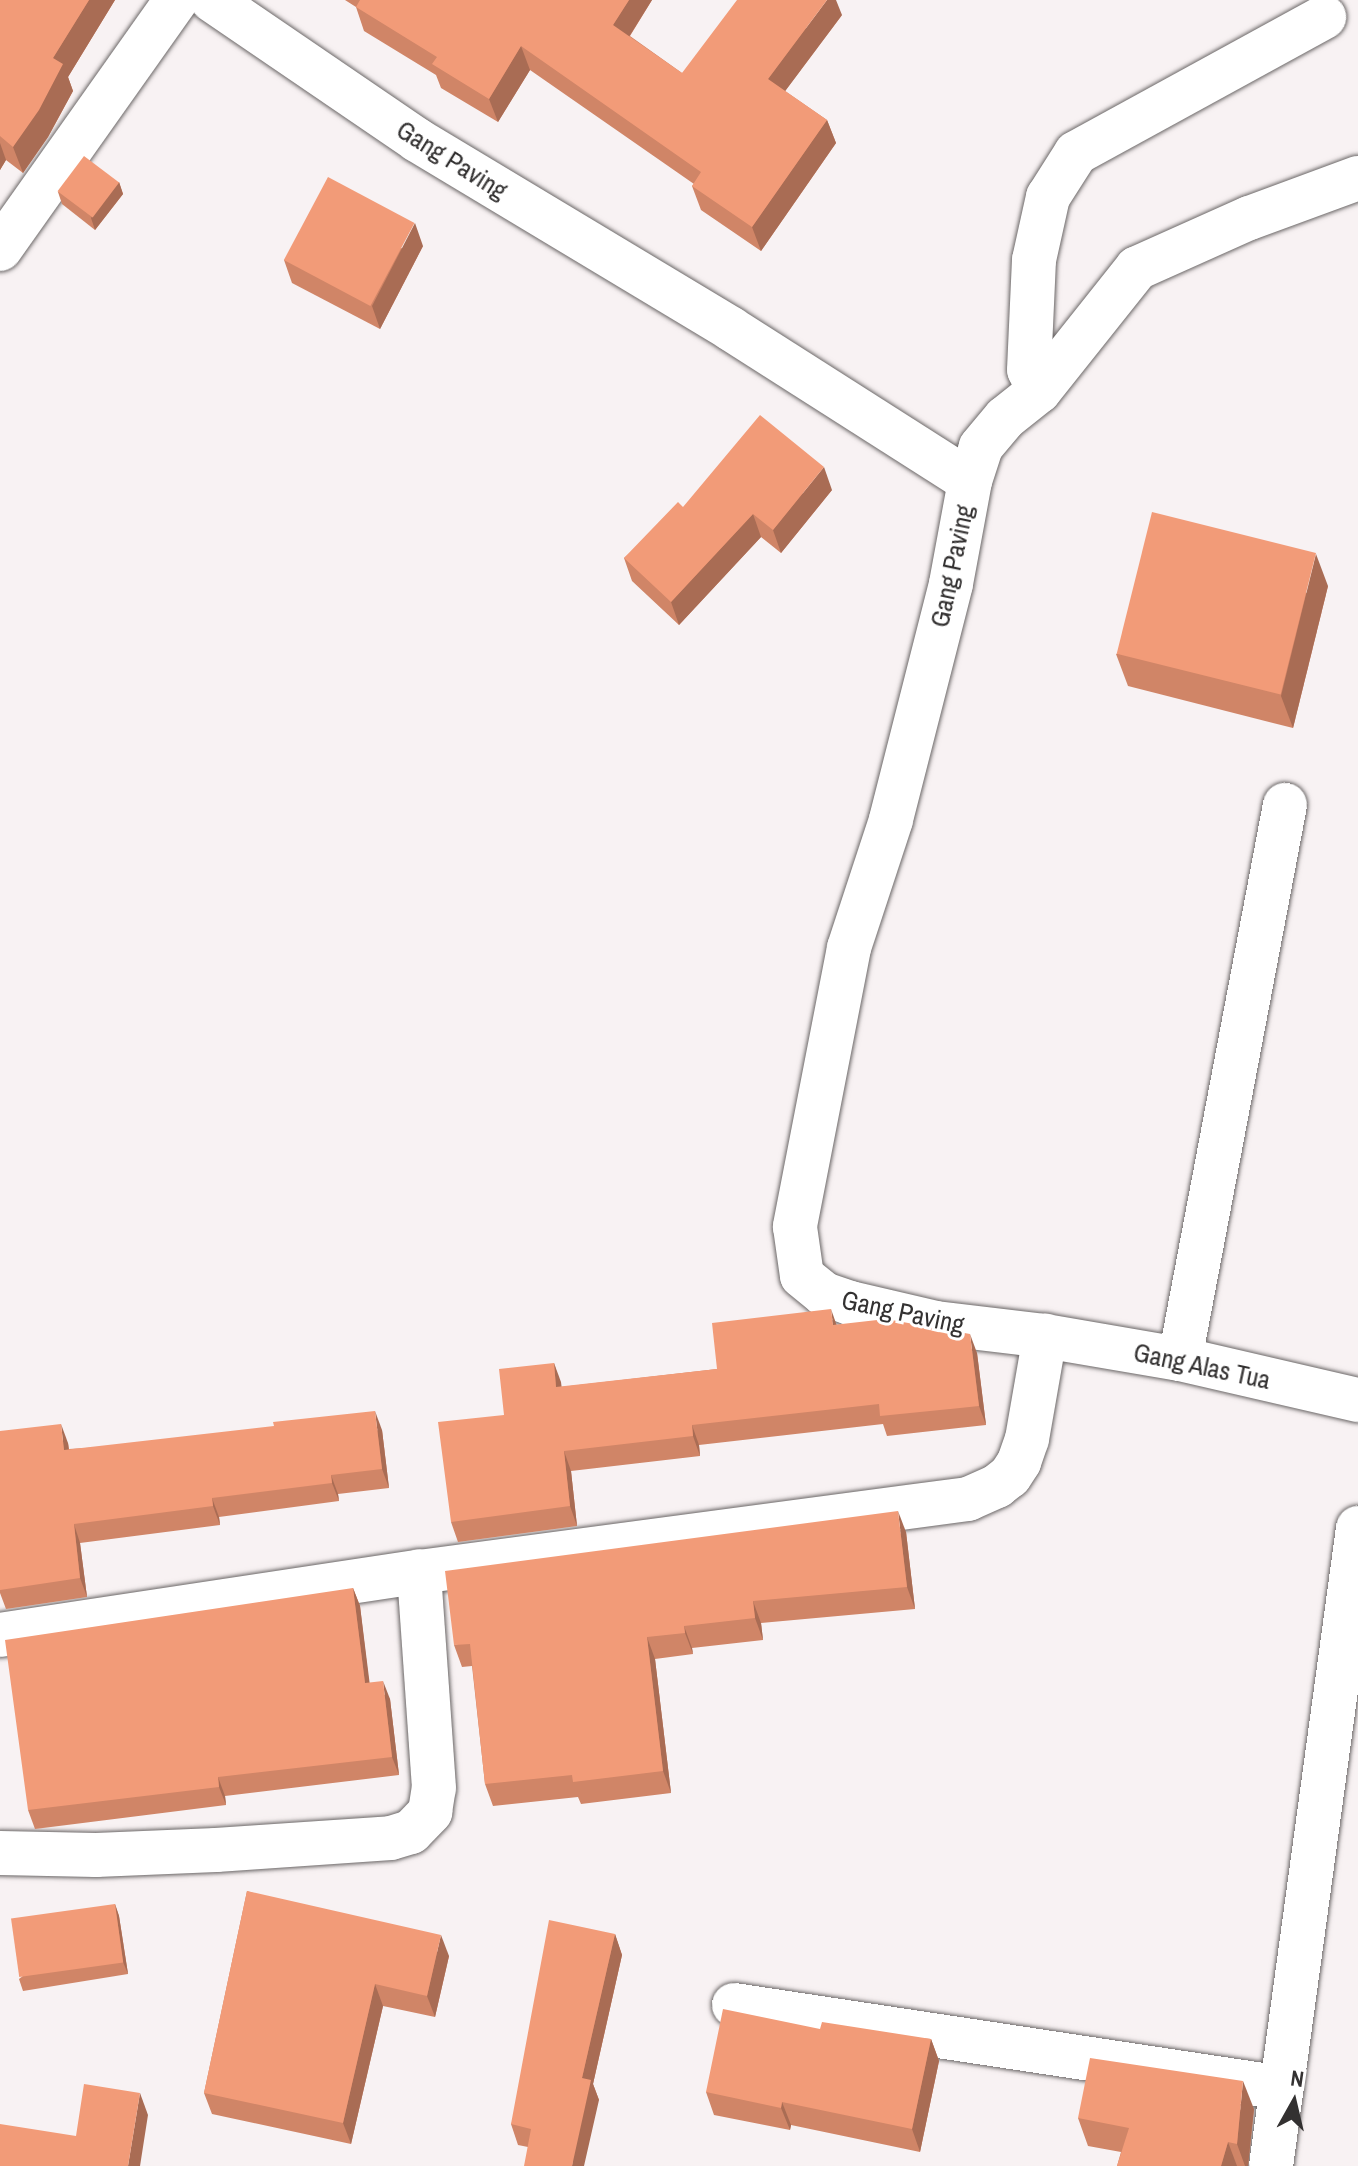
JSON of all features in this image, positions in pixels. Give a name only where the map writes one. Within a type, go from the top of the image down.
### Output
[{"type":"street","points":[[0,249],[176,0]]},
{"type":"street","name":"Gang Paving","points":[[212,0],[417,140],[731,329],[970,481],[951,584],[902,776],[849,948],[795,1227],[797,1258],[802,1276],[812,1288],[850,1303],[936,1323],[1045,1336]]},
{"type":"street","points":[[1039,391],[1029,370],[1034,260],[1048,197],[1076,153],[1324,17]]},
{"type":"street","points":[[970,481],[981,447],[1005,418],[1039,391],[1137,268],[1249,218],[1358,178]]},
{"type":"street","points":[[1180,1359],[1285,805]]},
{"type":"street","points":[[0,1635],[419,1572],[950,1503],[984,1494],[1010,1476],[1019,1462],[1027,1439],[1045,1336]]},
{"type":"street","name":"Gang Alas Tua","points":[[1045,1336],[1180,1359],[1358,1400]]},
{"type":"street","points":[[1271,2166],[1358,1528]]},
{"type":"street","points":[[0,1853],[96,1855],[216,1850],[391,1838],[411,1832],[430,1812],[434,1788],[419,1572]]},
{"type":"street","points":[[734,2005],[1282,2088]]},
{"type":"building","points":[[0,0],[89,0],[53,58],[63,64],[39,110],[13,147],[0,136]]},
{"type":"building","points":[[360,0],[629,0],[613,25],[682,73],[737,0],[827,0],[768,79],[827,120],[752,227],[692,186],[701,172],[521,46],[489,99],[432,64],[437,57],[356,7]]},
{"type":"building","points":[[84,156],[119,182],[93,218],[58,191]]},
{"type":"building","points":[[328,177],[415,223],[370,306],[284,260]]},
{"type":"building","points":[[760,415],[824,467],[773,530],[753,514],[671,602],[624,558],[678,502],[683,507]]},
{"type":"building","points":[[1152,512],[1316,553],[1281,695],[1117,654]]},
{"type":"building","points":[[831,1309],[833,1325],[886,1319],[970,1334],[979,1406],[880,1416],[879,1404],[692,1425],[693,1436],[564,1451],[570,1506],[451,1522],[438,1422],[504,1415],[499,1369],[554,1363],[556,1387],[717,1369],[712,1323]]},
{"type":"building","points":[[375,1411],[382,1469],[331,1475],[332,1483],[212,1498],[213,1506],[74,1524],[80,1578],[0,1590],[0,1431],[61,1424],[64,1450]]},
{"type":"building","points":[[898,1511],[907,1587],[753,1601],[755,1618],[684,1626],[685,1633],[647,1637],[663,1771],[573,1782],[572,1775],[485,1784],[470,1644],[454,1645],[445,1571]]},
{"type":"building","points":[[353,1588],[365,1683],[383,1681],[392,1757],[218,1777],[219,1787],[28,1810],[5,1640]]},
{"type":"building","points":[[247,1891],[441,1935],[427,1996],[375,1984],[343,2123],[204,2093]]},
{"type":"building","points":[[115,1904],[123,1962],[19,1977],[11,1919]]},
{"type":"building","points":[[549,1920],[615,1934],[582,2078],[591,2080],[572,2166],[524,2166],[531,2129],[511,2124]]},
{"type":"building","points":[[723,2009],[820,2029],[822,2022],[931,2039],[912,2129],[782,2102],[781,2108],[706,2092]]},
{"type":"building","points":[[1090,2058],[1243,2081],[1237,2144],[1228,2142],[1221,2166],[1117,2166],[1129,2128],[1078,2118]]},
{"type":"building","points":[[84,2084],[140,2093],[128,2166],[0,2166],[0,2124],[76,2136]]}]
